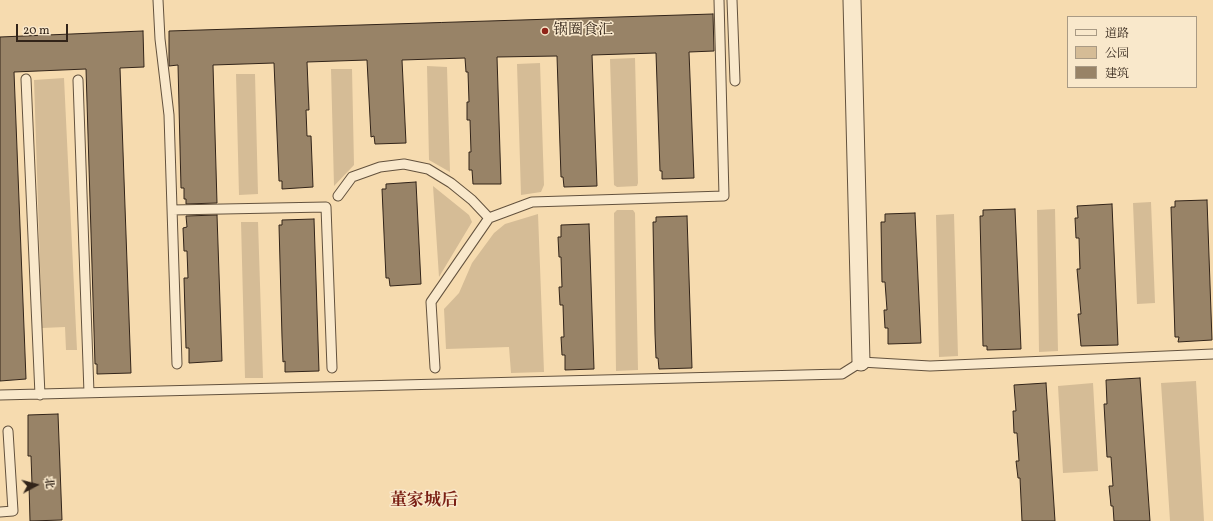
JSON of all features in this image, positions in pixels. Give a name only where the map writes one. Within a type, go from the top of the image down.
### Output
[{"type":"street","points":[[852,0],[860,362]]},
{"type":"lane","points":[[158,0],[160,40],[169,115],[177,364]]},
{"type":"lane","points":[[435,368],[431,302],[489,218],[532,202],[724,196],[719,0]]},
{"type":"lane","points":[[732,0],[735,81]]},
{"type":"lane","points":[[26,79],[40,395]]},
{"type":"lane","points":[[78,80],[88,393]]},
{"type":"lane","points":[[338,196],[352,177],[380,167],[404,164],[428,169],[451,183],[472,200],[489,218]]},
{"type":"lane","points":[[172,210],[326,207],[332,368]]},
{"type":"lane","points":[[0,396],[842,374],[860,362],[930,366],[1213,354]]},
{"type":"lane","points":[[0,512],[12,511],[8,431]]},
{"type":"green space","points":[[635,58],[638,183],[637,186],[617,187],[614,185],[610,59]]},
{"type":"green space","points":[[540,63],[544,185],[541,192],[521,195],[517,64]]},
{"type":"green space","points":[[427,66],[447,67],[450,172],[429,160]]},
{"type":"green space","points":[[331,69],[352,69],[354,165],[334,186]]},
{"type":"green space","points":[[236,74],[255,74],[258,194],[239,195]]},
{"type":"green space","points":[[64,78],[77,350],[66,350],[65,327],[42,328],[34,80]]},
{"type":"green space","points":[[433,186],[469,215],[472,222],[439,277]]},
{"type":"green space","points":[[1151,202],[1155,303],[1137,304],[1133,203]]},
{"type":"green space","points":[[1055,209],[1058,351],[1039,352],[1037,210]]},
{"type":"green space","points":[[617,210],[633,210],[635,213],[638,370],[616,371],[614,213]]},
{"type":"green space","points":[[538,214],[544,372],[511,373],[509,347],[446,349],[444,309],[459,293],[472,263],[494,233],[505,224]]},
{"type":"green space","points":[[954,214],[958,356],[939,357],[936,215]]},
{"type":"green space","points":[[241,222],[258,222],[263,378],[245,378]]},
{"type":"green space","points":[[1196,381],[1204,521],[1170,521],[1161,383]]},
{"type":"green space","points":[[1093,383],[1098,471],[1063,473],[1058,386]]},
{"type":"building","points":[[713,14],[714,51],[689,52],[694,178],[662,179],[662,171],[660,171],[656,53],[592,55],[597,186],[564,187],[563,177],[561,177],[557,56],[497,57],[501,184],[473,184],[472,170],[469,170],[469,152],[471,152],[470,120],[467,120],[467,102],[469,102],[468,72],[466,72],[465,58],[402,60],[406,143],[375,144],[374,136],[371,137],[367,60],[307,62],[309,110],[306,110],[307,136],[311,136],[313,187],[282,189],[282,181],[279,181],[274,63],[213,65],[217,203],[186,204],[186,199],[184,199],[184,188],[181,188],[178,65],[169,66],[169,31]]},
{"type":"building","points":[[143,31],[144,67],[120,68],[131,373],[97,374],[97,364],[95,364],[86,69],[14,72],[26,379],[0,381],[0,37]]},
{"type":"building","points":[[416,182],[421,284],[390,286],[389,278],[386,278],[382,189],[386,189],[386,184]]},
{"type":"building","points":[[1207,200],[1212,340],[1178,342],[1179,337],[1175,337],[1171,207],[1175,207],[1175,201]]},
{"type":"building","points":[[1112,204],[1118,345],[1081,346],[1078,314],[1081,314],[1077,269],[1080,269],[1079,238],[1076,238],[1075,218],[1078,218],[1077,206]]},
{"type":"building","points":[[1015,209],[1021,349],[987,350],[987,346],[983,346],[980,216],[983,216],[983,210]]},
{"type":"building","points":[[915,213],[921,343],[888,344],[888,328],[885,328],[884,310],[887,310],[885,282],[882,282],[881,222],[885,222],[885,214]]},
{"type":"building","points":[[217,215],[222,361],[189,363],[189,348],[186,348],[184,278],[188,278],[187,251],[184,251],[183,228],[187,227],[186,216]]},
{"type":"building","points":[[687,216],[692,368],[659,369],[658,358],[656,358],[655,334],[653,222],[656,222],[656,217]]},
{"type":"building","points":[[314,219],[319,371],[285,372],[285,361],[283,362],[279,225],[282,225],[282,220]]},
{"type":"building","points":[[589,224],[594,369],[565,370],[565,355],[562,355],[561,337],[564,337],[563,305],[560,305],[559,287],[562,287],[561,257],[559,257],[558,237],[561,237],[561,225]]},
{"type":"building","points":[[1140,378],[1150,521],[1114,521],[1109,486],[1113,486],[1111,457],[1107,457],[1104,404],[1107,404],[1106,380]]},
{"type":"building","points":[[1046,383],[1055,521],[1022,521],[1020,478],[1018,478],[1016,461],[1019,461],[1017,433],[1014,433],[1013,411],[1016,411],[1014,385]]},
{"type":"building","points":[[58,414],[62,520],[30,521],[29,484],[32,484],[31,456],[28,456],[28,415]]},
{"type":"place","name":"锅圈食汇","points":[[545,31]]},
{"type":"district","name":"董家城后","points":[[424,502]]}]
